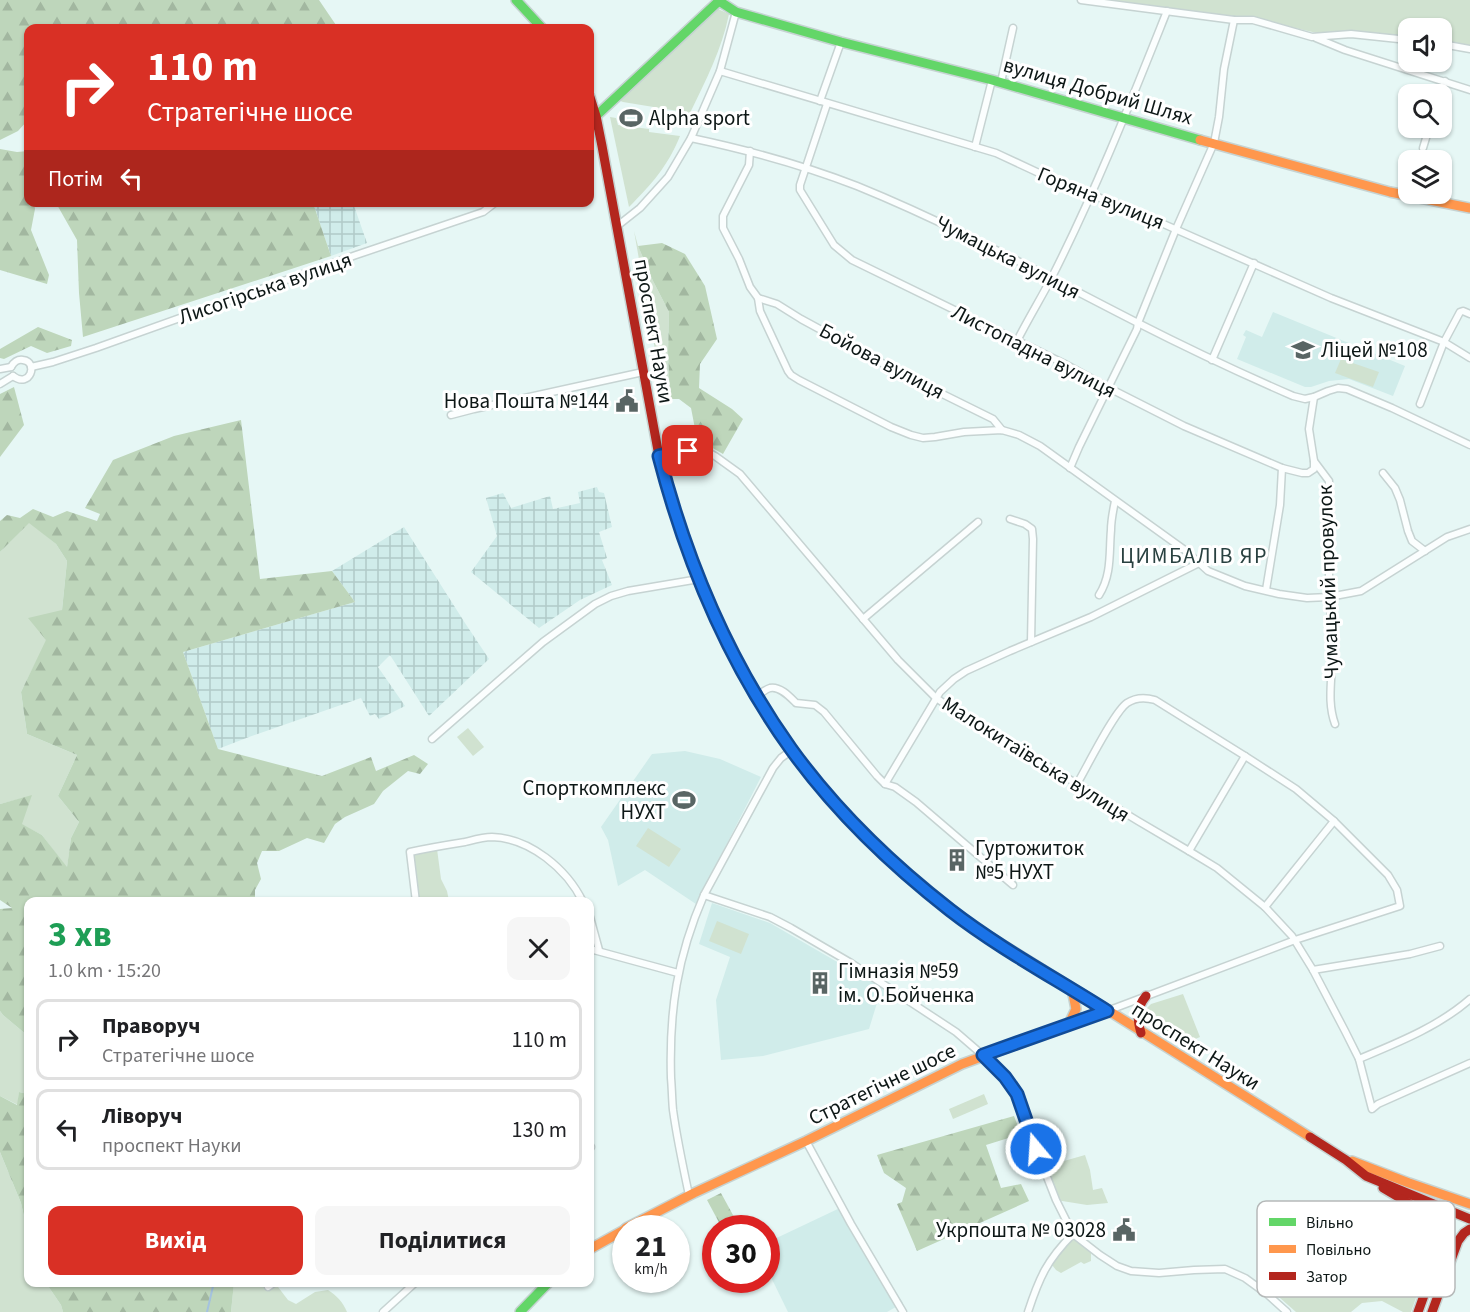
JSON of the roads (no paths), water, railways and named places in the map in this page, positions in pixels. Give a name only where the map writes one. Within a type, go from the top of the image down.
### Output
[{"type":"main road","points":[[516,0],[538,24]]},
{"type":"main road","points":[[594,117],[719,0]]},
{"type":"main road","name":"вулиця Добрий Шлях","points":[[719,0],[736,12],[841,42],[997,81],[1124,119],[1390,192],[1470,208]]},
{"type":"main road","name":"проспект Науки","points":[[594,123],[659,456],[671,500],[718,625],[756,696],[792,750],[839,808],[873,843],[913,879],[974,927],[1346,1160],[1366,1176],[1426,1201]]},
{"type":"main road","points":[[1068,1026],[1076,1009],[1072,989]]},
{"type":"main road","points":[[1141,1033],[1137,1011],[1146,996]]},
{"type":"main road","name":"Стратегічне шосе","points":[[653,1215],[962,1064],[1107,1011]]},
{"type":"main road","name":"проспект Науки","points":[[1346,1160],[1470,1204]]},
{"type":"main road","points":[[1366,1176],[1403,1201]]},
{"type":"main road","name":"проспект Науки","points":[[1455,1213],[1470,1219]]},
{"type":"main road","points":[[1455,1249],[1464,1233],[1470,1229]]},
{"type":"main road","name":"Стратегічне шосе","points":[[594,1248],[612,1237]]},
{"type":"main road","points":[[520,1312],[544,1287]]},
{"type":"main road","points":[[1418,1312],[1423,1297]]},
{"type":"main road","points":[[1431,1312],[1437,1297]]},
{"type":"street","points":[[1081,0],[1234,20],[1253,20],[1312,37],[1344,50],[1470,90]]},
{"type":"street","points":[[1017,341],[1052,278],[1092,195],[1167,11]]},
{"type":"street","points":[[616,227],[640,208],[668,177],[691,138],[720,71],[736,12]]},
{"type":"street","points":[[1070,468],[1137,329],[1176,229],[1214,143],[1220,117],[1224,69],[1234,20]]},
{"type":"street","points":[[975,147],[1013,28]]},
{"type":"street","points":[[1312,37],[1351,34],[1398,39]]},
{"type":"street","name":"Листопадна вулиця","points":[[841,42],[800,185],[802,195],[834,245],[845,256],[1063,363],[1184,426],[1282,468],[1302,473],[1308,472],[1314,469],[1314,461]]},
{"type":"street","points":[[1452,46],[1470,49]]},
{"type":"street","name":"Горяна вулиця","points":[[720,71],[996,153],[1339,301],[1444,342],[1470,358]]},
{"type":"street","name":"Чумацька вулиця","points":[[691,138],[750,151],[805,167],[856,186],[928,217],[1212,360],[1293,396],[1305,399],[1314,397]]},
{"type":"street","points":[[1423,148],[1426,138]]},
{"type":"street","points":[[750,151],[749,165],[723,216],[723,228],[739,258],[750,287],[758,298],[760,311],[788,371],[799,380],[911,435],[923,438],[964,432],[1002,430],[1019,435],[1040,446],[1186,551],[1208,571],[1245,586],[1279,594],[1307,598],[1329,597],[1361,591],[1447,537],[1470,529]]},
{"type":"street","name":"Лисогірська вулиця","points":[[31,367],[96,348],[483,212],[490,207]]},
{"type":"street","points":[[1212,360],[1254,263]]},
{"type":"street","name":"Бойова вулиця","points":[[758,298],[777,304],[904,375],[993,419],[1002,430]]},
{"type":"street","points":[[1420,404],[1444,342],[1460,312],[1470,314]]},
{"type":"street","points":[[0,369],[11,367],[18,360],[23,360],[30,364],[30,375],[27,379],[17,379],[11,372],[11,367]]},
{"type":"street","points":[[452,415],[643,372]]},
{"type":"street","points":[[0,384],[13,376]]},
{"type":"street","points":[[1314,397],[1338,388],[1347,389],[1470,445]]},
{"type":"street","name":"Чумацький провулок","points":[[1314,397],[1309,429],[1314,461],[1329,481],[1329,597],[1332,640],[1330,701],[1335,724]]},
{"type":"street","name":"Малокитаївська вулиця","points":[[659,456],[701,448],[716,456],[740,474],[904,666],[936,698],[1001,741],[1041,762],[1189,850],[1217,868],[1265,907],[1295,940],[1313,970],[1359,1059],[1372,1109],[1378,1104],[1470,1063]]},
{"type":"street","points":[[1266,590],[1280,505],[1282,468]]},
{"type":"street","points":[[1383,473],[1395,488],[1412,541],[1425,551]]},
{"type":"street","points":[[1099,595],[1105,585],[1110,562],[1111,525],[1115,501]]},
{"type":"street","points":[[1010,519],[1026,524],[1032,529],[1031,642]]},
{"type":"street","points":[[863,619],[978,522]]},
{"type":"street","points":[[885,784],[936,698],[946,686],[966,670],[1091,617],[1199,563]]},
{"type":"street","points":[[432,739],[543,642],[595,604],[628,591],[699,579]]},
{"type":"street","points":[[756,696],[770,688],[776,688],[796,703],[815,705],[832,721],[885,784],[895,787],[916,802],[1012,885]]},
{"type":"street","points":[[1077,784],[1122,707],[1128,702],[1145,697],[1155,700],[1296,789],[1334,821],[1265,907]]},
{"type":"street","points":[[689,1196],[673,1109],[670,1051],[678,973],[704,895],[773,768],[792,750]]},
{"type":"street","points":[[1189,850],[1245,756]]},
{"type":"street","name":"Стратегічне шосе","points":[[1107,1011],[1295,940],[1400,906],[1397,890],[1388,875],[1334,821]]},
{"type":"street","points":[[415,897],[410,852],[491,837],[534,850],[573,885],[580,897]]},
{"type":"street","points":[[704,895],[770,917],[791,928],[851,963],[956,1032],[983,1055],[1005,1077],[1017,1094],[1039,1158],[1073,1234],[1103,1257],[1131,1271],[1159,1273],[1225,1269],[1257,1287]]},
{"type":"street","points":[[594,932],[599,950]]},
{"type":"street","points":[[1313,970],[1410,954],[1440,946]]},
{"type":"street","points":[[594,949],[678,973]]},
{"type":"street","points":[[1359,1059],[1397,1043],[1437,1022],[1470,999]]},
{"type":"street","points":[[806,1141],[851,1224],[903,1312]]},
{"type":"street","points":[[1028,1312],[1039,1280],[1049,1261],[1073,1234]]},
{"type":"street","points":[[382,1312],[410,1287]]},
{"type":"street","points":[[1270,1297],[1287,1312]]},
{"type":"waterway","points":[[207,1312],[213,1287]]},
{"type":"place","name":"Alpha sport","points":[[631,118]]},
{"type":"place","name":"Ліцей №108","points":[[1303,350]]},
{"type":"place","name":"Нова Пошта №144","points":[[627,401]]},
{"type":"place","name":"Спорткомплекс НУХТ","points":[[684,800]]},
{"type":"place","name":"Гуртожиток №5 НУХТ","points":[[957,860]]},
{"type":"place","name":"Гімназія №59 ім. О.Бойченка","points":[[820,983]]},
{"type":"place","name":"Укрпошта № 03028","points":[[1124,1230]]},
{"type":"district","name":"ЦИМБАЛІВ ЯР","points":[[1194,555]]}]
